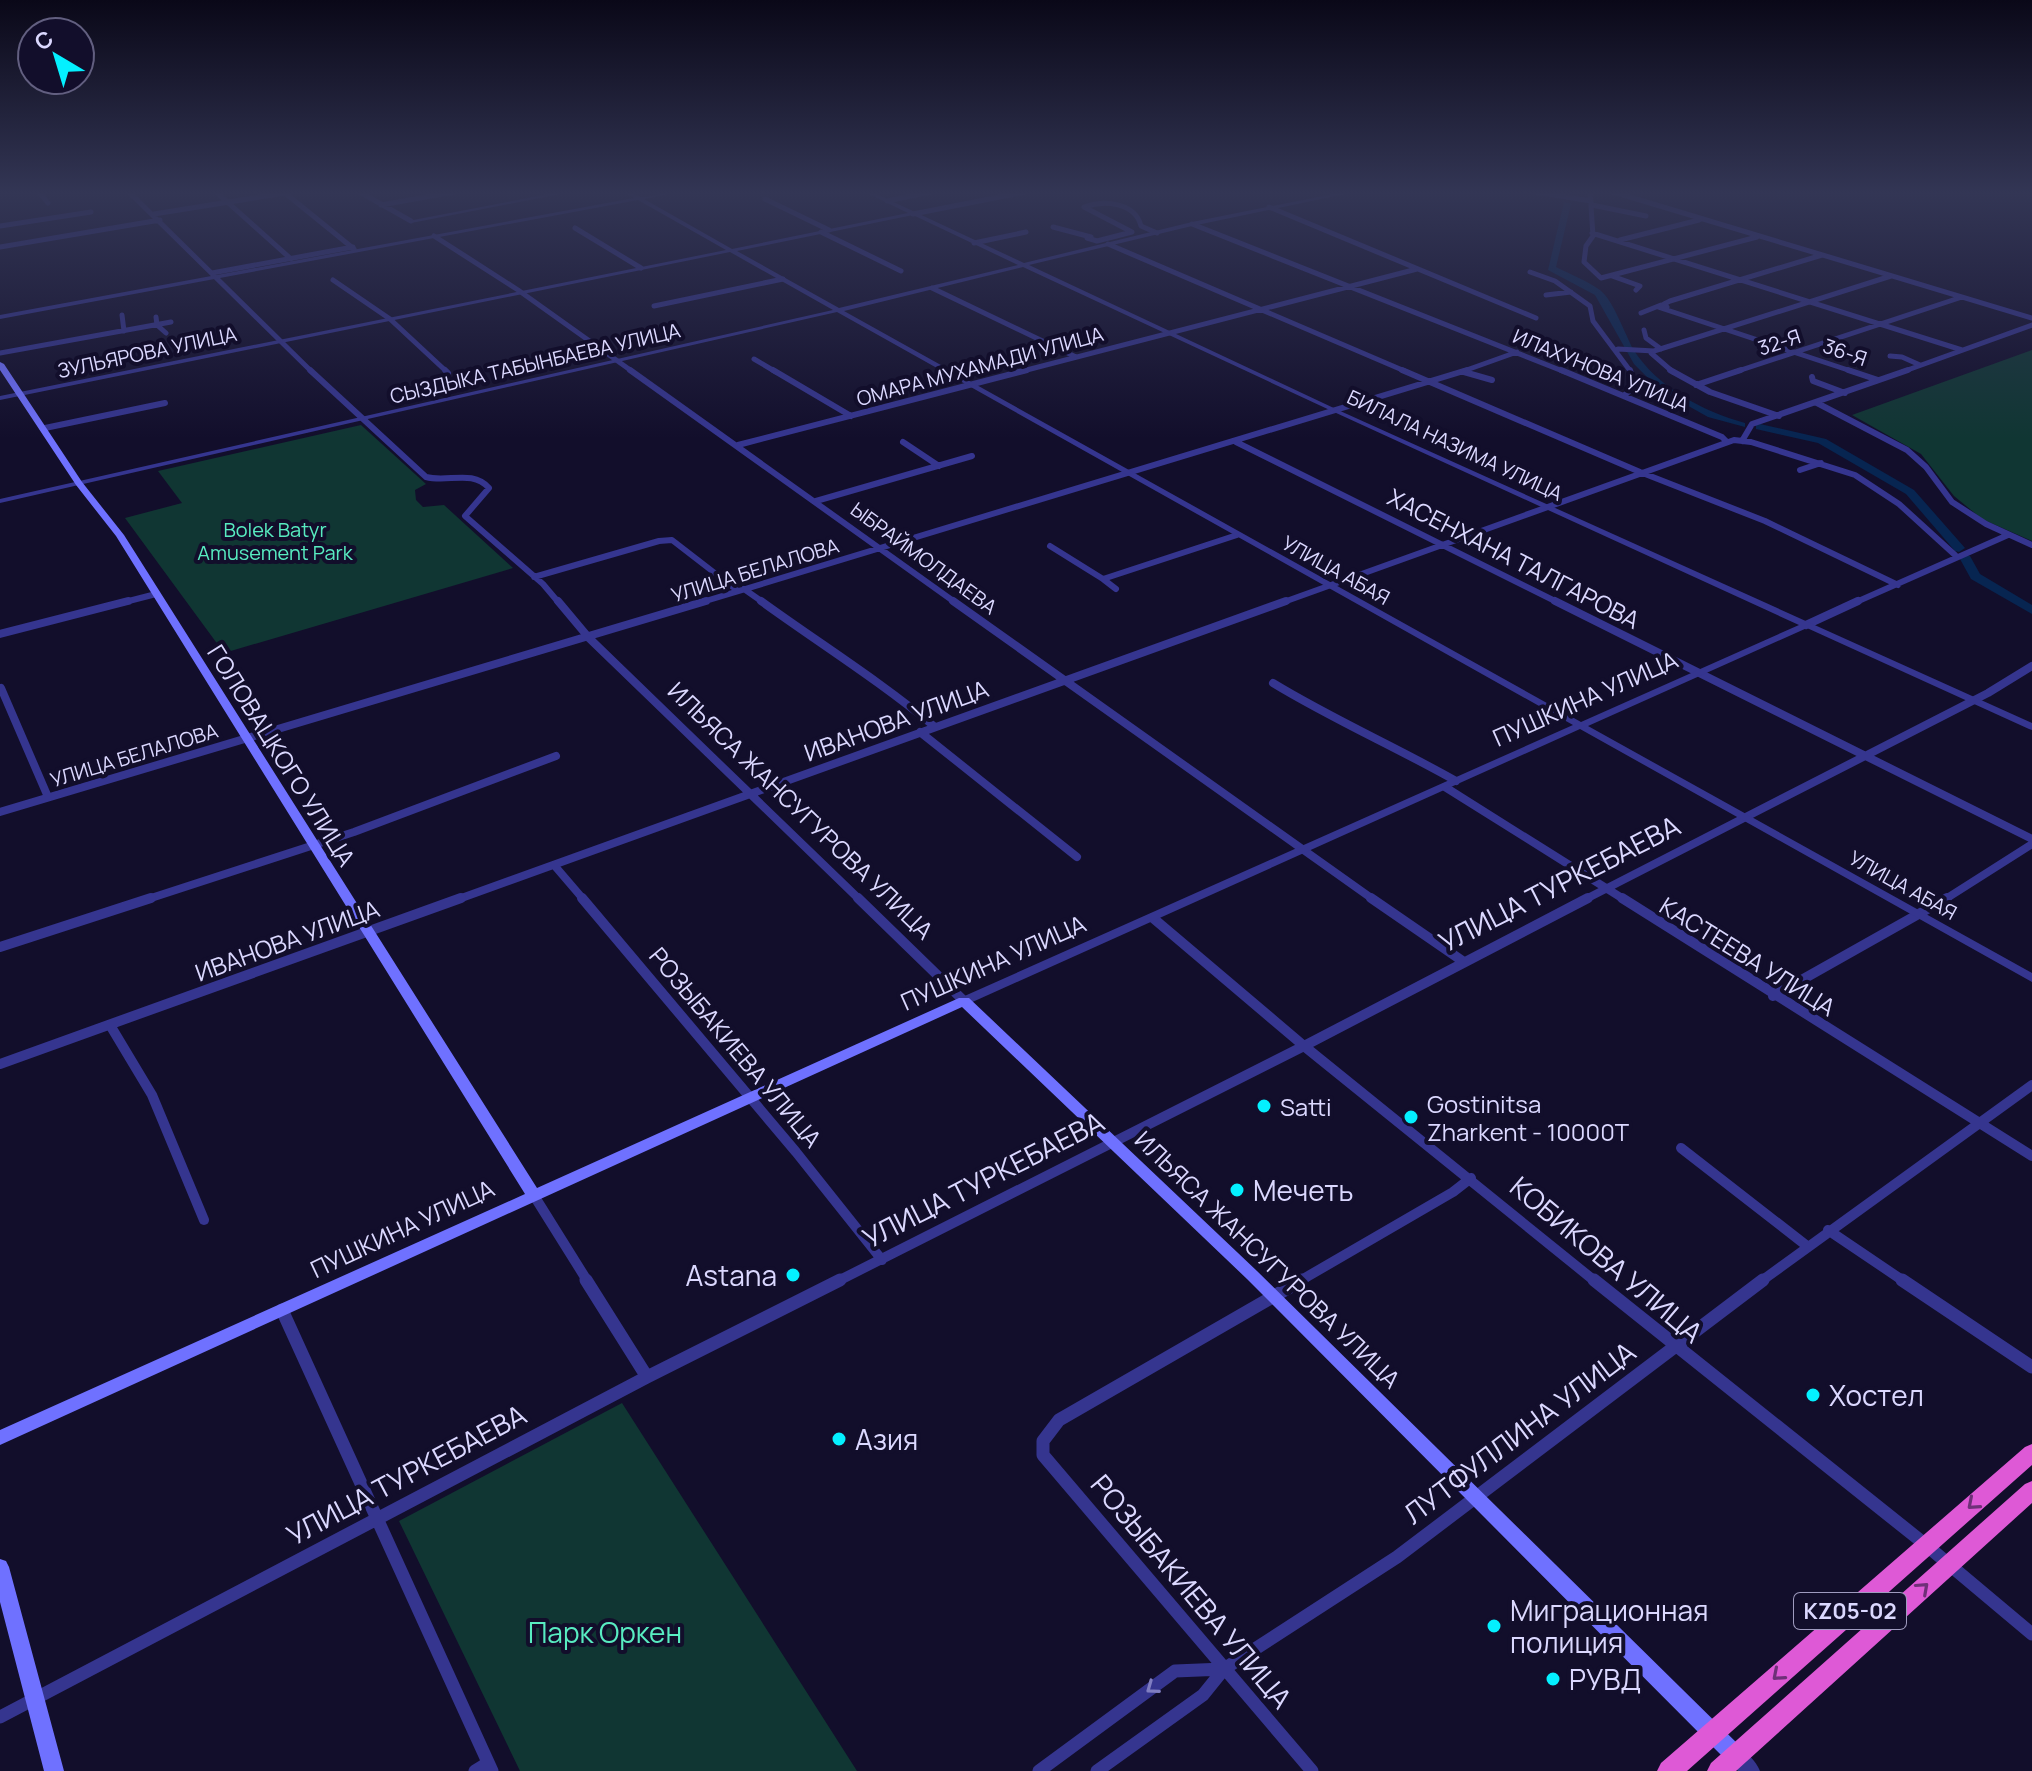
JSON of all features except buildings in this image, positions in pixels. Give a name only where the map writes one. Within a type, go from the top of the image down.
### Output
[{"type":"highway","name":"KZ05-02","points":[[1669,1771],[2032,1453]]},
{"type":"highway","points":[[1735,1766],[2032,1490]]},
{"type":"main road","name":"ГОЛОВАЦКОГО УЛИЦА","points":[[0,364],[79,483],[120,535],[533,1194]]},
{"type":"main road","name":"ПУШКИНА УЛИЦА","points":[[0,1438],[964,1001]]},
{"type":"main road","name":"ИЛЬЯСА ЖАНСУГУРОВА УЛИЦА","points":[[964,1001],[1479,1498],[1713,1733],[1735,1766]]},
{"type":"main road","points":[[0,1567],[54,1771]]},
{"type":"street","points":[[214,275],[221,274]]},
{"type":"street","points":[[0,317],[221,274]]},
{"type":"street","name":"ЫБРАЙМОЛДАЕВА","points":[[492,274],[738,445],[1302,851],[1464,962]]},
{"type":"street","name":"ЗУЛЬЯРОВА УЛИЦА","points":[[0,398],[613,274]]},
{"type":"street","name":"УЛИЦА АБАЯ","points":[[773,274],[1128,475],[2032,978]]},
{"type":"street","name":"СЫЗДЫКА ТАБЫНБАЕВА УЛИЦА","points":[[0,501],[988,274]]},
{"type":"street","name":"БИЛАЛА НАЗИМА УЛИЦА","points":[[1041,274],[2032,727]]},
{"type":"street","points":[[1177,274],[1640,472],[1765,521],[1898,585]]},
{"type":"street","name":"ИЛАХУНОВА УЛИЦА","points":[[1321,274],[1624,396],[1722,437],[1727,442]]},
{"type":"street","name":"ОМАРА МУХАМАДИ УЛИЦА","points":[[738,445],[1398,274]]},
{"type":"street","points":[[1428,274],[1536,318]]},
{"type":"street","points":[[1535,274],[1555,281],[1590,306],[1593,321],[1630,367],[1633,387],[1624,396]]},
{"type":"street","points":[[1596,274],[1601,278],[1622,274]]},
{"type":"street","points":[[1721,274],[1962,350]]},
{"type":"street","points":[[1641,313],[1762,274]]},
{"type":"street","points":[[1882,274],[1895,275],[2032,318]]},
{"type":"street","name":"ИЛЬЯСА ЖАНСУГУРОВА УЛИЦА","points":[[214,275],[426,477],[446,481],[473,476],[487,483],[489,488],[486,494],[469,508],[465,516],[534,577],[589,638],[964,1001]]},
{"type":"street","points":[[1779,416],[1670,373],[1651,353],[1886,275]]},
{"type":"street","points":[[1612,276],[1640,286],[1636,290]]},
{"type":"street","points":[[654,306],[783,279]]},
{"type":"street","points":[[333,280],[390,319],[448,373]]},
{"type":"street","points":[[932,288],[1076,357]]},
{"type":"street","points":[[1546,295],[1571,292]]},
{"type":"street","name":"32-Я","points":[[1696,385],[1962,297]]},
{"type":"street","name":"36-Я","points":[[1663,306],[1878,380]]},
{"type":"street","points":[[122,315],[124,331]]},
{"type":"street","points":[[157,321],[166,333]]},
{"type":"street","points":[[0,353],[124,331],[157,321],[171,322]]},
{"type":"street","points":[[1742,441],[1752,424],[2032,325]]},
{"type":"street","points":[[77,329],[81,338]]},
{"type":"street","points":[[1644,330],[1646,338],[1657,350]]},
{"type":"street","points":[[1618,349],[1657,350]]},
{"type":"street","name":"УЛИЦА БЕЛАЛОВА","points":[[0,812],[1128,475],[1517,352]]},
{"type":"street","points":[[1890,356],[1902,357],[1920,365]]},
{"type":"street","points":[[754,359],[851,416]]},
{"type":"street","points":[[1458,372],[1492,380]]},
{"type":"street","points":[[1812,377],[1813,381],[1845,393]]},
{"type":"street","points":[[45,428],[165,403]]},
{"type":"street","points":[[1817,403],[1907,450],[1926,467],[1952,502],[2008,535],[2032,545]]},
{"type":"street","name":"ИВАНОВА УЛИЦА","points":[[0,1064],[1727,442],[1742,441],[1855,475],[1876,487],[1955,555]]},
{"type":"street","points":[[903,442],[939,466]]},
{"type":"street","name":"ХАСЕНХАНА ТАЛГАРОВА","points":[[1236,442],[2032,842]]},
{"type":"street","points":[[816,501],[972,456]]},
{"type":"street","points":[[1800,470],[1821,463]]},
{"type":"street","points":[[1103,579],[1237,535]]},
{"type":"street","name":"ПУШКИНА УЛИЦА","points":[[964,1001],[1701,674],[1898,585],[1955,555],[2008,535]]},
{"type":"street","points":[[534,577],[659,541],[672,540],[841,659],[891,690],[935,727]]},
{"type":"street","points":[[1050,546],[1116,589]]},
{"type":"street","points":[[0,634],[156,594]]},
{"type":"street","name":"УЛИЦА ТУРКЕБАЕВА","points":[[0,1717],[647,1377],[1304,1046],[2032,666]]},
{"type":"street","name":"КАСТЕЕВА УЛИЦА","points":[[1273,683],[1348,726],[1389,743],[1773,996],[2032,1156]]},
{"type":"street","points":[[1,688],[48,797]]},
{"type":"street","points":[[920,732],[1077,857]]},
{"type":"street","points":[[0,947],[312,845],[465,792],[556,756]]},
{"type":"street","points":[[1773,996],[1920,915],[2032,842]]},
{"type":"street","name":"РОЗЫБАКИЕВА УЛИЦА","points":[[554,865],[750,1097],[882,1260]]},
{"type":"street","name":"КОБИКОВА УЛИЦА","points":[[1153,918],[1304,1046],[1471,1178],[1675,1347],[1926,1545],[2032,1634]]},
{"type":"street","points":[[110,1025],[152,1095],[204,1220]]},
{"type":"street","name":"ЛУТФУЛЛИНА УЛИЦА","points":[[1097,1771],[1203,1695],[1224,1669],[1397,1557],[1479,1498],[1828,1230],[2032,1085]]},
{"type":"street","points":[[1681,1148],[1732,1191],[1807,1246]]},
{"type":"street","points":[[1272,1295],[1453,1192],[1471,1178]]},
{"type":"street","name":"ГОЛОВАЦКОГО УЛИЦА","points":[[533,1194],[647,1377]]},
{"type":"street","points":[[1828,1230],[2032,1367]]},
{"type":"street","name":"РОЗЫБАКИЕВА УЛИЦА","points":[[1272,1295],[1059,1420],[1043,1441],[1043,1455],[1312,1771]]},
{"type":"street","points":[[282,1310],[485,1768]]},
{"type":"street","points":[[1039,1771],[1175,1671],[1224,1669]]},
{"type":"green space","points":[[2032,350],[2032,541],[1982,519],[1954,496],[1921,454],[1852,415]]},
{"type":"green space","name":"Bolek Batyr Amusement Park","points":[[361,425],[426,484],[415,490],[416,500],[423,507],[444,505],[513,568],[224,653],[125,518],[182,503],[158,471]]},
{"type":"green space","name":"Парк Оркен","points":[[622,1403],[857,1771],[520,1771],[399,1521]]},
{"type":"waterway","points":[[1562,274],[1599,293],[1629,348]]},
{"type":"waterway","points":[[1631,351],[1639,364],[1663,388],[1711,415],[1741,425]]},
{"type":"waterway","points":[[1760,427],[1822,441],[1910,492],[1959,548]]},
{"type":"waterway","points":[[1966,559],[1975,576],[2032,610]]},
{"type":"place","name":"Satti","points":[[1264,1106]]},
{"type":"place","name":"Gostinitsa Zharkent - 10000T","points":[[1411,1117]]},
{"type":"place","name":"Мечеть","points":[[1237,1190]]},
{"type":"place","name":"Astana","points":[[793,1275]]},
{"type":"place","name":"Хостел","points":[[1813,1395]]},
{"type":"place","name":"Азия","points":[[839,1439]]},
{"type":"place","name":"Миграционная полиция","points":[[1494,1626]]},
{"type":"place","name":"РУВД","points":[[1553,1679]]}]
